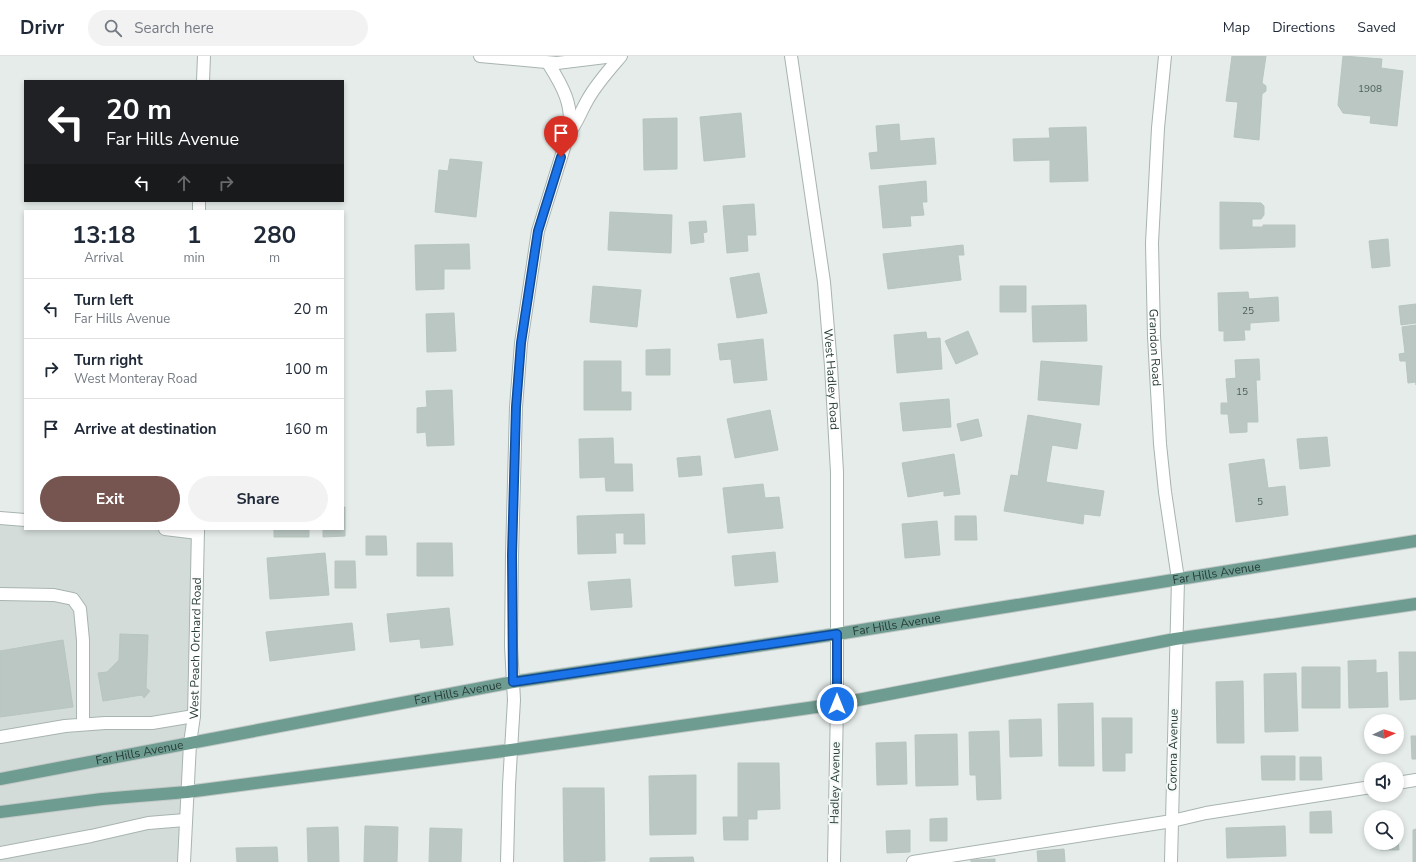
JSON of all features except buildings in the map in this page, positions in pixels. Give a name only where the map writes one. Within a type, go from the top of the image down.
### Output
[{"type":"main road","name":"Far Hills Avenue","points":[[0,779],[513,682],[837,634],[1416,541]]},
{"type":"main road","points":[[0,812],[102,799],[187,792],[511,750],[837,704],[1175,639],[1416,604]]},
{"type":"street","points":[[203,80],[204,56]]},
{"type":"street","points":[[480,56],[557,64],[614,56]]},
{"type":"street","points":[[568,135],[576,124],[587,100],[599,82],[621,56]]},
{"type":"street","name":"West Hadley Road","points":[[791,56],[821,260],[831,366],[837,472],[837,704]]},
{"type":"street","name":"Grandon Road","points":[[1165,56],[1158,128],[1152,235],[1154,336],[1162,469],[1178,579],[1175,639]]},
{"type":"street","points":[[507,862],[514,700],[512,555],[516,407],[521,343],[538,231],[570,127],[568,104],[562,86],[548,63]]},
{"type":"street","points":[[0,518],[24,520]]},
{"type":"street","points":[[182,530],[198,531]]},
{"type":"street","name":"West Peach Orchard Road","points":[[184,862],[190,743],[194,716],[198,531]]},
{"type":"street","points":[[0,594],[73,598],[80,609],[83,640],[83,724]]},
{"type":"street","name":"Corona Avenue","points":[[1171,862],[1175,639]]},
{"type":"street","name":"Hadley Avenue","points":[[834,862],[837,704]]},
{"type":"street","points":[[0,737],[83,724],[152,723],[194,716]]},
{"type":"street","points":[[1404,782],[1416,780]]},
{"type":"street","points":[[913,862],[1172,821],[1206,813],[1364,788]]},
{"type":"street","points":[[0,853],[91,836],[148,823],[185,820]]},
{"type":"shaded area","points":[[0,517],[24,519],[24,530],[160,530],[198,533],[186,862],[0,862]]},
{"type":"route","points":[[561,157],[538,231],[521,343],[516,407],[512,555],[511,646],[513,682],[837,634],[837,704]]}]
